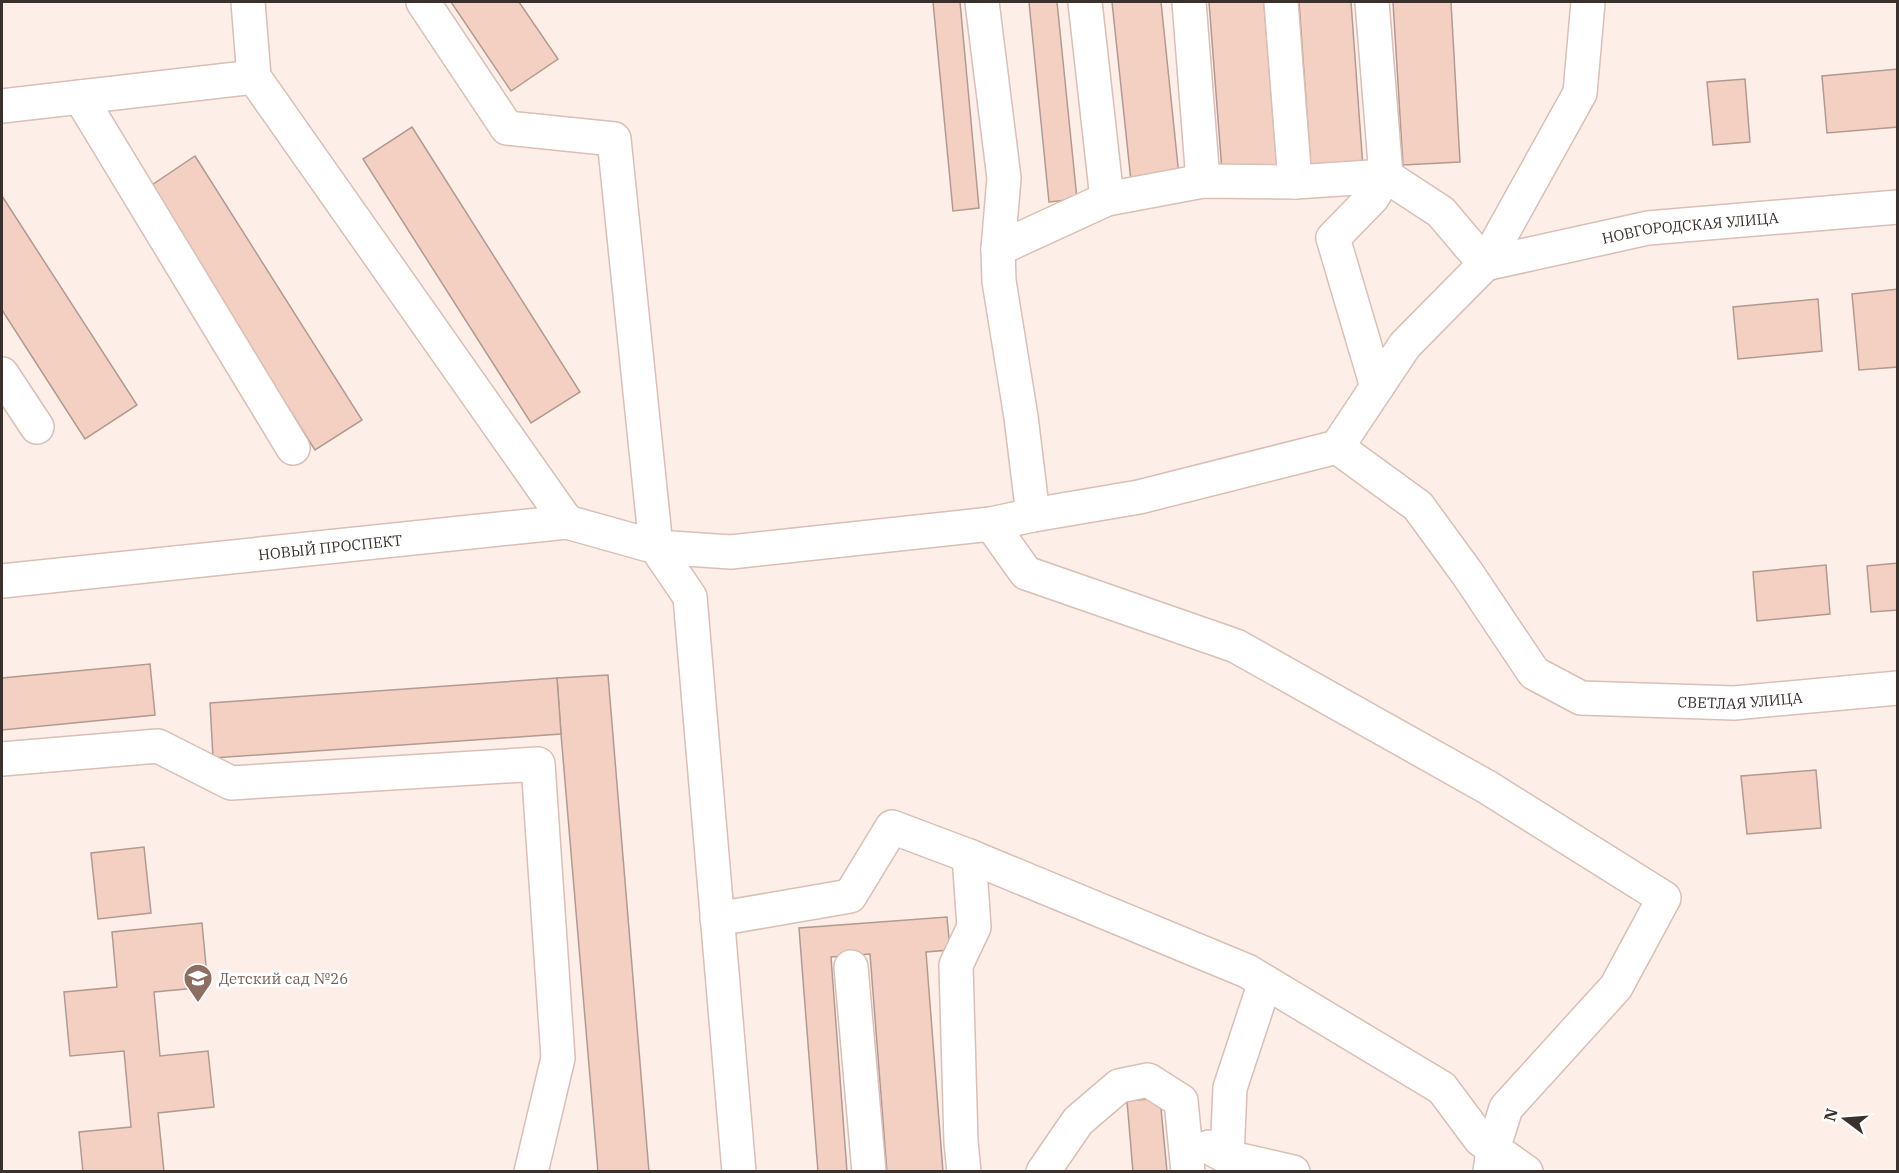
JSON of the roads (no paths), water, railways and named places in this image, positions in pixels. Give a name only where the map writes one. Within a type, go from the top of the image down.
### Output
[{"type":"street","points":[[248,2],[255,77],[567,522]]},
{"type":"street","points":[[423,2],[507,128],[614,139],[656,547],[690,597],[739,1172]]},
{"type":"street","points":[[982,2],[1004,178],[998,249],[999,281],[1022,417],[1033,515]]},
{"type":"street","points":[[1085,2],[1107,199]]},
{"type":"street","points":[[1189,2],[1203,181]]},
{"type":"street","points":[[1281,2],[1295,182]]},
{"type":"street","points":[[1372,2],[1386,176],[1372,198],[1333,238],[1377,387]]},
{"type":"street","points":[[1337,447],[1405,345],[1485,264],[1580,93],[1588,2]]},
{"type":"street","points":[[2,106],[255,77]]},
{"type":"street","points":[[80,97],[293,448]]},
{"type":"street","points":[[998,249],[1107,199],[1203,181],[1295,182],[1386,176],[1441,212],[1485,264]]},
{"type":"street","name":"НОВГОРОДСКАЯ УЛИЦА","points":[[1485,264],[1648,228],[1898,207]]},
{"type":"street","points":[[2,374],[37,427]]},
{"type":"street","name":"НОВЫЙ ПРОСПЕКТ","points":[[2,581],[567,522],[656,547],[731,552],[991,524],[1139,497],[1337,447]]},
{"type":"street","name":"СВЕТЛАЯ УЛИЦА","points":[[1337,447],[1418,506],[1467,573],[1534,673],[1581,698],[1734,703],[1898,688]]},
{"type":"street","points":[[991,524],[1026,573],[1236,646],[1486,787],[1664,898],[1616,987],[1506,1108],[1492,1160]]},
{"type":"street","points":[[2,759],[158,746],[231,783],[538,764],[558,1058],[531,1172]]},
{"type":"street","points":[[717,919],[850,896],[892,827],[969,856],[1247,971],[1442,1088],[1480,1139],[1492,1160],[1526,1172]]},
{"type":"street","points":[[964,1172],[961,1142],[956,965],[974,927],[969,856]]},
{"type":"street","points":[[851,967],[869,1172]]},
{"type":"street","points":[[1227,1157],[1230,1088],[1265,982]]},
{"type":"street","points":[[1043,1172],[1078,1121],[1119,1086],[1148,1080],[1181,1101],[1188,1172]]},
{"type":"street","points":[[1184,1133],[1227,1157],[1293,1172]]},
{"type":"place","name":"Детский сад №26","points":[[198,1004]]}]
